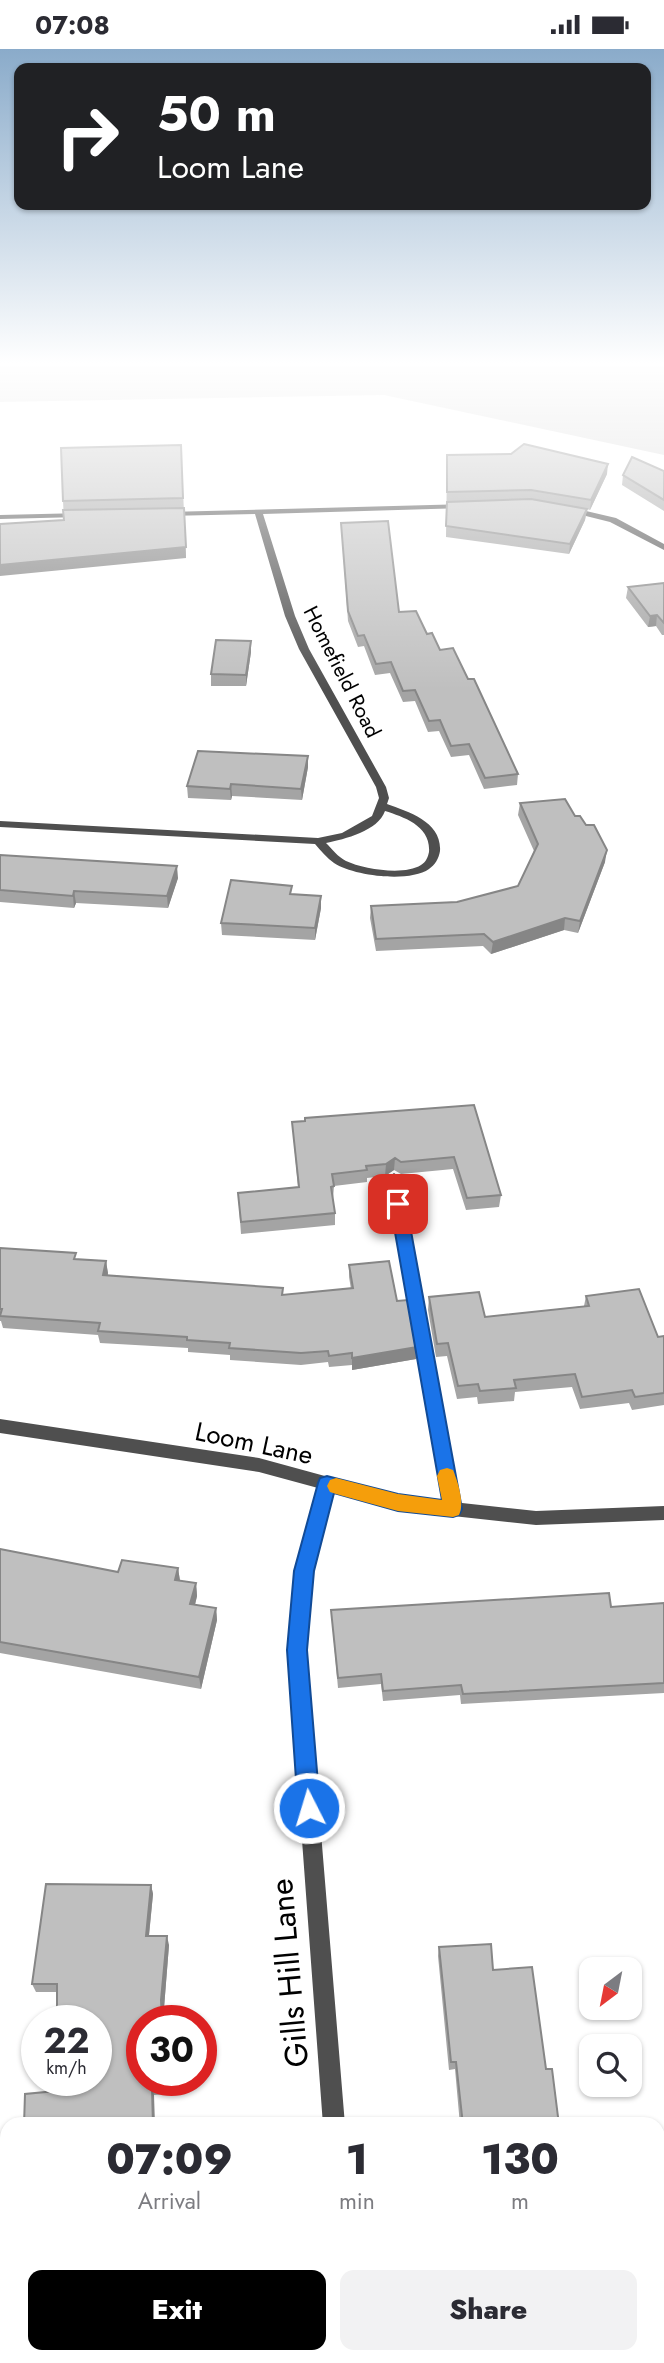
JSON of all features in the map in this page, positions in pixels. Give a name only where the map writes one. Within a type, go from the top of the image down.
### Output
[{"type":"street","points":[[163,514],[475,506]]},
{"type":"street","points":[[559,507],[613,520],[664,547]]},
{"type":"street","name":"Homefield Road","points":[[258,512],[290,616],[304,649],[381,787],[384,798],[382,806]]},
{"type":"street","points":[[0,517],[95,515]]},
{"type":"street","points":[[0,824],[318,841],[345,836],[363,827],[377,818],[382,806],[421,823],[431,834],[436,852],[431,863],[410,872],[358,868],[340,862],[318,841]]},
{"type":"street","points":[[394,1178],[453,1509]]},
{"type":"street","name":"Loom Lane","points":[[0,1426],[259,1465],[398,1503],[536,1518],[664,1513]]},
{"type":"street","name":"Gills Hill Lane","points":[[327,1483],[304,1571],[297,1650],[333,2117]]},
{"type":"building","points":[[62,474],[182,474],[183,498],[63,501]]},
{"type":"building","points":[[447,474],[603,474],[591,500],[531,490],[447,492]]},
{"type":"building","points":[[664,474],[664,500],[623,475]]},
{"type":"building","points":[[531,499],[587,509],[570,544],[446,526],[447,502]]},
{"type":"building","points":[[184,508],[186,547],[0,565],[0,524],[64,520],[63,510]]},
{"type":"building","points":[[388,521],[399,612],[416,611],[427,634],[432,633],[440,650],[453,648],[468,679],[474,679],[518,774],[485,778],[469,744],[451,746],[440,720],[429,721],[415,690],[403,691],[391,662],[376,664],[364,635],[358,636],[348,611],[341,523]]},
{"type":"building","points":[[664,583],[664,623],[657,615],[650,616],[628,587]]},
{"type":"building","points":[[216,640],[251,641],[246,675],[211,674]]},
{"type":"building","points":[[198,751],[308,756],[301,789],[231,784],[230,789],[187,786]]},
{"type":"building","points":[[565,799],[575,816],[580,816],[586,825],[594,825],[607,850],[580,921],[565,918],[493,942],[484,934],[376,939],[371,906],[457,902],[518,886],[538,844],[520,803]]},
{"type":"building","points":[[0,855],[177,866],[167,896],[74,891],[73,896],[0,890]]},
{"type":"building","points":[[231,880],[292,886],[290,894],[321,896],[315,928],[221,923]]},
{"type":"building","points":[[474,1105],[501,1195],[467,1198],[454,1157],[401,1162],[395,1158],[386,1164],[366,1166],[367,1170],[332,1174],[335,1213],[241,1222],[238,1193],[299,1187],[292,1122],[305,1121],[305,1118]]},
{"type":"building","points":[[0,1248],[76,1253],[74,1259],[106,1261],[103,1275],[283,1288],[282,1295],[353,1288],[349,1265],[389,1261],[397,1301],[408,1300],[417,1347],[352,1358],[352,1353],[329,1356],[328,1351],[301,1353],[229,1348],[230,1343],[187,1340],[187,1337],[98,1331],[100,1323],[0,1316]]},
{"type":"building","points":[[639,1289],[658,1337],[664,1336],[664,1393],[635,1397],[632,1390],[582,1397],[575,1374],[514,1380],[516,1388],[480,1391],[478,1384],[458,1386],[448,1343],[437,1344],[429,1297],[479,1292],[485,1317],[589,1306],[586,1296]]},
{"type":"building","points":[[0,1549],[118,1572],[122,1560],[178,1568],[175,1580],[196,1583],[190,1604],[216,1608],[199,1677],[0,1642]]},
{"type":"building","points":[[609,1593],[611,1607],[664,1603],[664,1683],[463,1694],[461,1685],[383,1691],[381,1674],[338,1678],[331,1610]]},
{"type":"building","points":[[46,1884],[151,1885],[146,1936],[167,1936],[161,2005],[126,2005],[126,2096],[152,2096],[153,2117],[24,2117],[25,2096],[112,2096],[112,2005],[57,2005],[57,1984],[32,1984]]},
{"type":"building","points":[[491,1944],[493,1970],[532,1967],[546,2069],[552,2069],[558,2117],[462,2117],[456,2062],[451,2062],[439,1947]]},
{"type":"slow traffic","points":[[336,1486],[398,1503],[453,1509],[447,1476]]},
{"type":"route","points":[[309,1808],[297,1650],[304,1571],[327,1483],[398,1503],[453,1509],[398,1204]]}]
